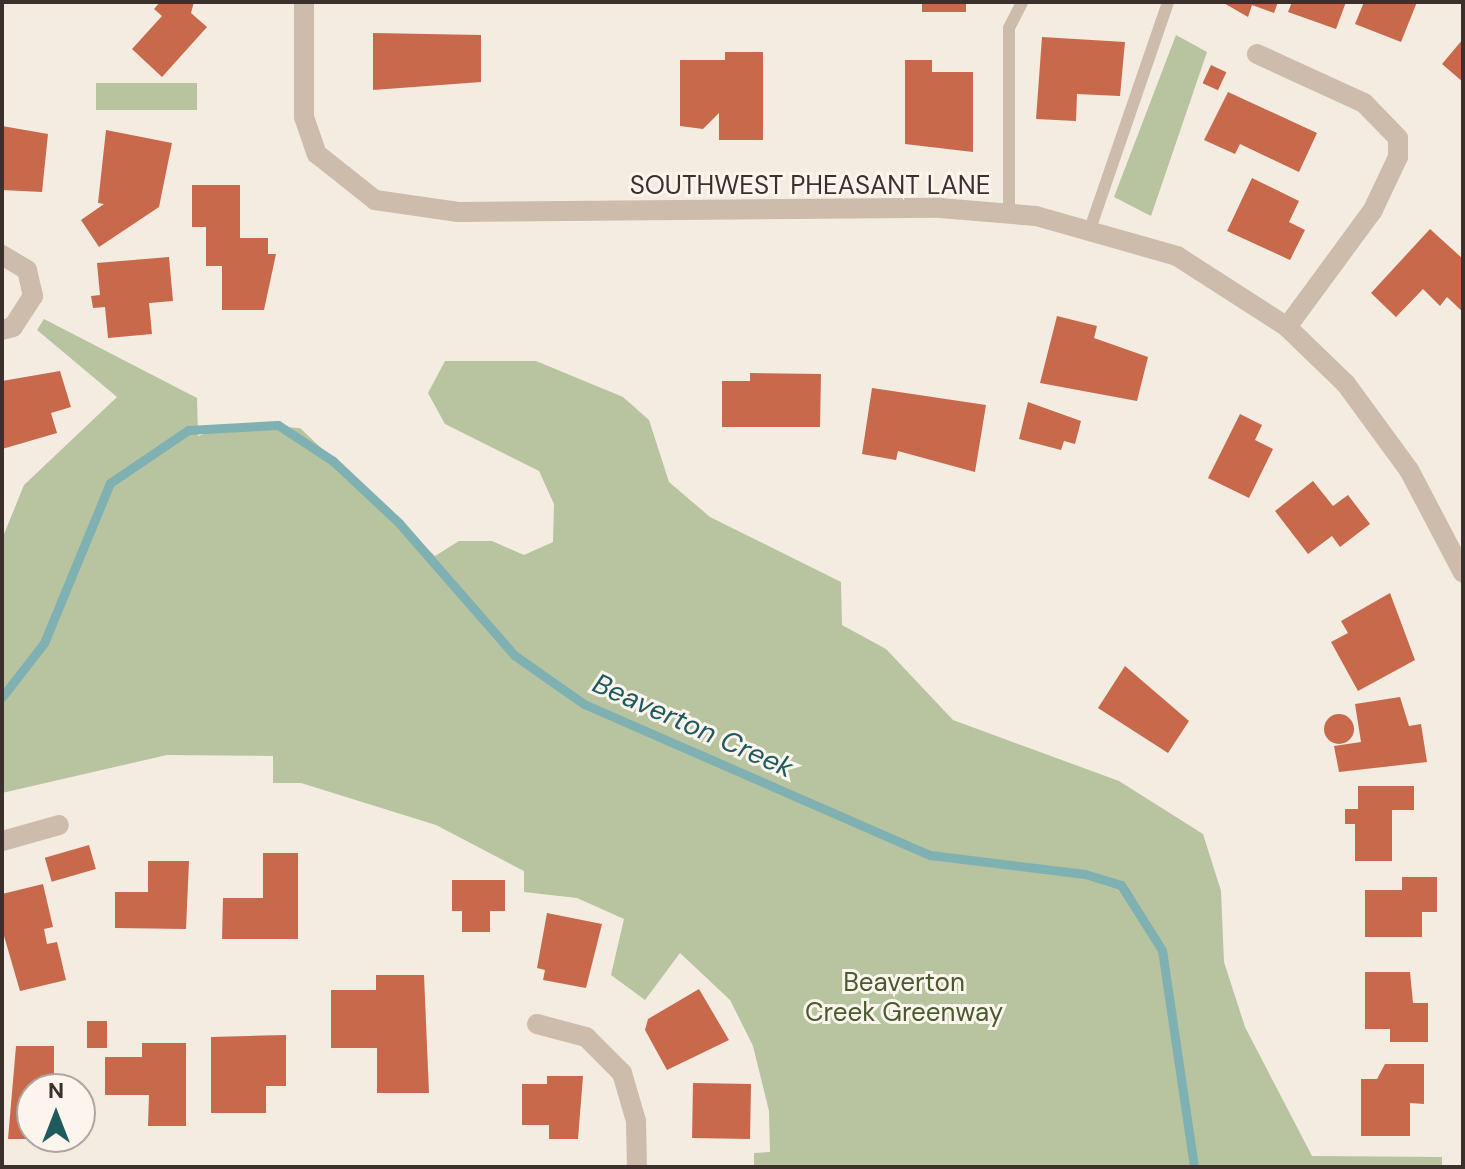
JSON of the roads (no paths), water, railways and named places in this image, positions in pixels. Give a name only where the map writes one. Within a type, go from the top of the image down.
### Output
[{"type":"street","name":"SOUTHWEST PHEASANT LANE","points":[[304,2],[304,117],[317,154],[375,200],[458,212],[940,208],[1009,213],[1090,229],[1177,256],[1287,327],[1346,384],[1409,470],[1463,573]]},
{"type":"street","points":[[1257,54],[1364,103],[1398,138],[1398,157],[1373,210],[1287,327]]},
{"type":"street","points":[[2,255],[27,270],[33,296],[13,327],[2,330]]},
{"type":"street","points":[[2,841],[59,825]]},
{"type":"street","points":[[537,1024],[586,1037],[622,1073],[636,1121],[637,1167]]},
{"type":"lane","points":[[1009,213],[1009,28],[1022,2]]},
{"type":"lane","points":[[1090,229],[1168,2]]},
{"type":"waterway","name":"Beaverton Creek","points":[[2,697],[44,643],[110,483],[188,430],[278,425],[333,461],[399,523],[514,655],[584,704],[930,855],[1085,874],[1121,885],[1162,950],[1194,1167]]},
{"type":"park label","name":"Beaverton Creek Greenway","points":[[904,998]]}]
